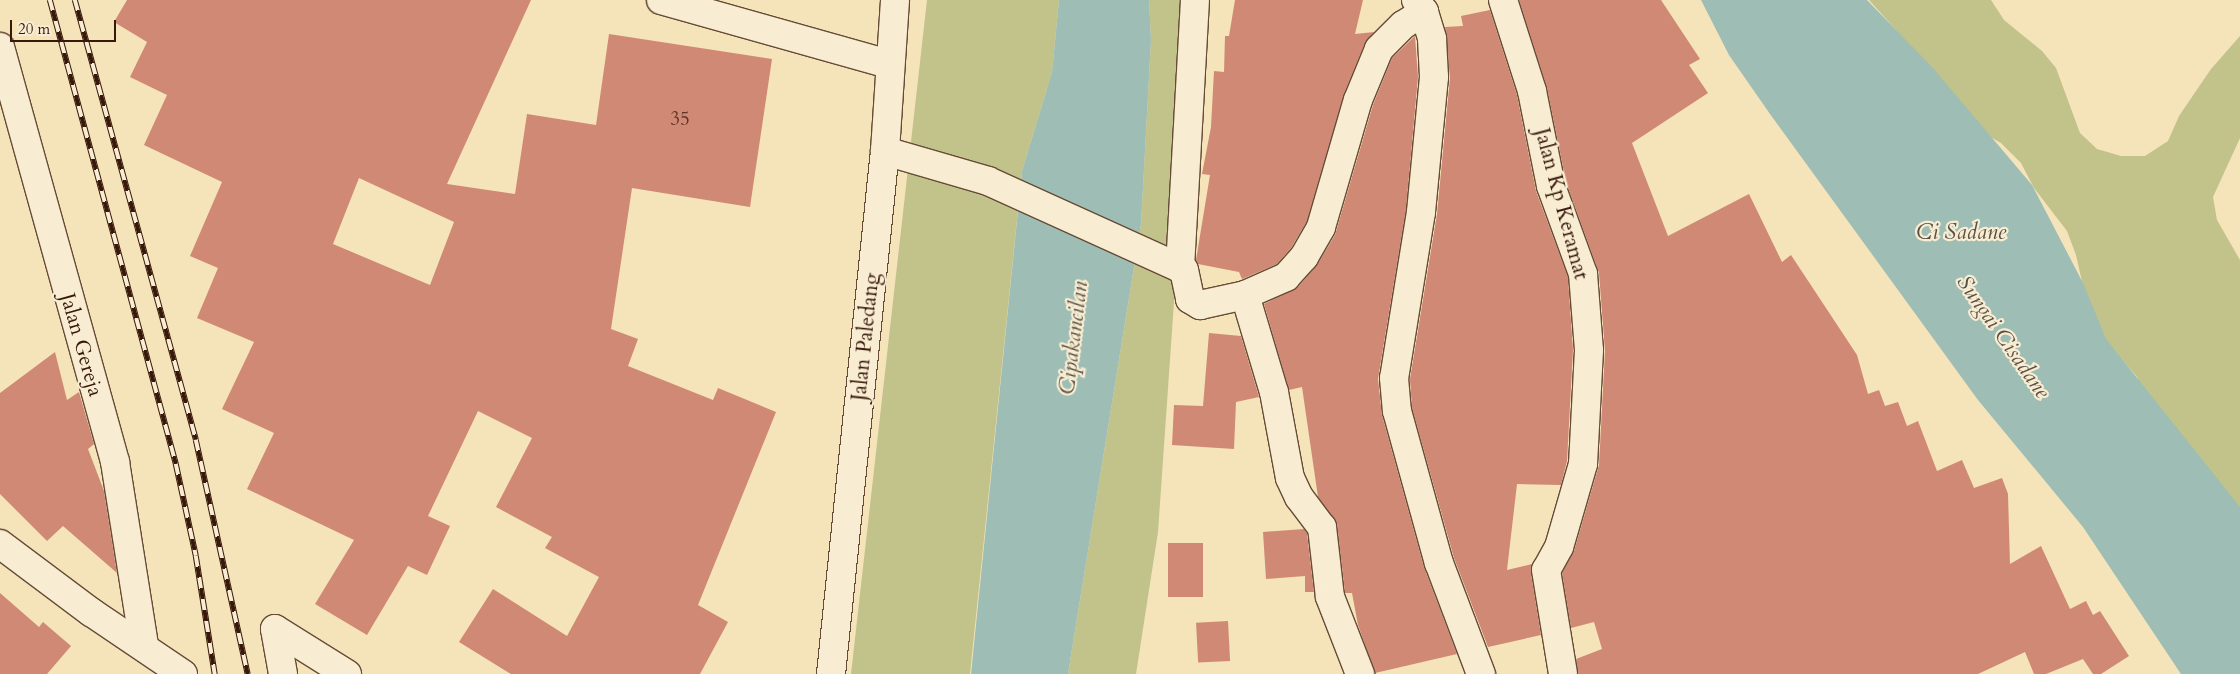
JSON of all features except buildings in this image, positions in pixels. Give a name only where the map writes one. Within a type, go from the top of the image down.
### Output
[{"type":"street","points":[[661,0],[890,64]]},
{"type":"street","name":"Jalan Paledang","points":[[831,674],[886,151],[895,0]]},
{"type":"street","points":[[1175,266],[1195,0]]},
{"type":"street","name":"Jalan Kp Keramat","points":[[1503,0],[1532,91],[1551,186],[1583,274],[1588,350],[1583,464],[1559,547],[1546,570],[1563,674]]},
{"type":"street","points":[[886,151],[996,185],[1175,266],[1187,273],[1186,289],[1190,299],[1200,305],[1245,295],[1286,277],[1304,256],[1321,227],[1358,100],[1379,49],[1420,6],[1432,39],[1434,77],[1421,212],[1394,378],[1397,411],[1439,563],[1481,674]]},
{"type":"street","name":"Jalan Gereja","points":[[0,47],[114,462],[144,646]]},
{"type":"street","points":[[1245,295],[1274,392],[1290,478],[1299,497],[1322,526],[1330,597],[1360,674]]},
{"type":"street","points":[[0,544],[91,612],[183,674]]},
{"type":"street","points":[[283,674],[275,629],[347,674]]},
{"type":"green space","points":[[927,0],[1059,0],[1052,72],[1022,171],[970,674],[851,674]]},
{"type":"green space","points":[[1149,0],[1195,0],[1158,532],[1136,674],[1068,674],[1141,224],[1151,40]]},
{"type":"green space","points":[[1869,0],[1991,0],[2004,20],[2042,51],[2056,68],[2080,133],[2097,149],[2121,156],[2145,156],[2168,141],[2179,116],[2211,69],[2240,36],[2240,138],[2213,197],[2217,220],[2240,260],[2240,531],[2146,401],[2137,377],[2104,338],[2083,286],[2076,255],[2067,231],[2034,188],[2021,163],[2001,143],[1957,118],[1896,30]]},
{"type":"water","name":"Cipakancilan","points":[[1059,0],[1149,0],[1151,40],[1141,224],[1068,674],[971,674],[1022,171],[1052,72]]},
{"type":"water","name":"Ci Sadane","points":[[1701,0],[1867,0],[1932,67],[2032,185],[2083,283],[2106,339],[2240,507],[2240,674],[2181,674],[2083,527],[1978,400],[1770,114],[1729,55]]},
{"type":"railway","points":[[50,0],[176,464],[196,556],[215,674]]},
{"type":"railway","points":[[75,0],[196,440],[248,674]]},
{"type":"water label","name":"Sungai Cisadane","points":[[2003,337]]}]
